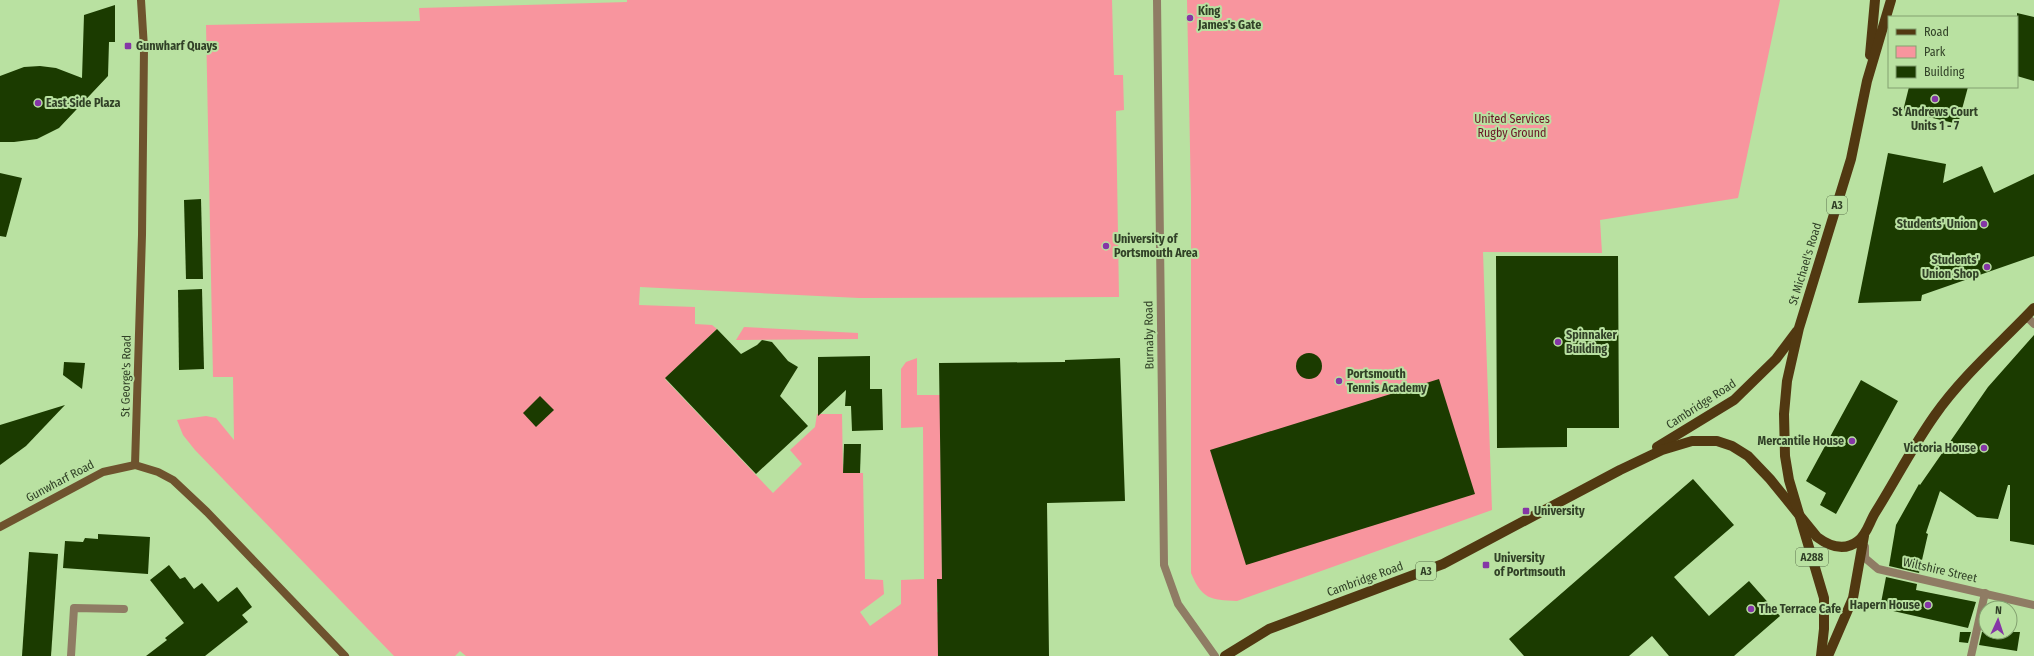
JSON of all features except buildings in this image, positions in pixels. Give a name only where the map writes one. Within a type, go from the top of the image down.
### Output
[{"type":"main road","name":"St George's Road","points":[[135,465],[142,235],[144,48],[141,0]]},
{"type":"main road","name":"A3","points":[[1867,81],[1875,0]]},
{"type":"main road","name":"St Michael's Road","points":[[1799,516],[1789,480],[1783,429],[1787,381],[1799,328],[1851,160],[1867,81],[1891,0]]},
{"type":"main road","points":[[1828,656],[1853,598],[1864,536],[1873,517],[1935,414],[1975,367],[2034,308]]},
{"type":"main road","name":"Cambridge Road","points":[[1225,656],[1269,629],[1443,564],[1620,470],[1734,400],[1776,359],[1799,328]]},
{"type":"main road","name":"Cambridge Road","points":[[1620,470],[1678,444],[1698,440],[1717,441],[1732,446],[1748,456],[1770,479],[1799,516]]},
{"type":"main road","name":"Gunwharf Road","points":[[0,527],[96,474],[110,469],[135,465]]},
{"type":"main road","points":[[135,465],[163,473],[179,485],[345,656]]},
{"type":"main road","name":"A3","points":[[1799,516],[1817,537],[1825,543],[1835,547],[1845,547],[1856,543],[1864,536]]},
{"type":"main road","name":"A288","points":[[1799,516],[1824,598],[1824,629],[1821,656]]},
{"type":"street","name":"Burnaby Road","points":[[1157,0],[1164,566],[1178,604],[1215,656]]},
{"type":"street","points":[[2024,319],[2029,319],[2034,324]]},
{"type":"street","name":"Wiltshire Street","points":[[1864,536],[1865,558],[1878,569],[2034,604]]},
{"type":"street","points":[[1971,656],[1985,593]]},
{"type":"street","points":[[71,656],[74,608],[124,610]]},
{"type":"green space","points":[[627,0],[1112,0],[1114,75],[1123,75],[1124,110],[1116,111],[1119,297],[859,298],[640,287],[639,305],[695,307],[695,324],[712,325],[717,329],[665,379],[773,493],[802,464],[790,450],[815,427],[817,414],[842,414],[843,473],[863,473],[865,579],[883,580],[884,594],[860,612],[870,626],[901,604],[901,580],[924,579],[923,427],[901,428],[901,369],[906,362],[917,358],[917,395],[940,395],[942,579],[937,579],[937,612],[942,612],[938,626],[938,656],[466,656],[460,651],[455,656],[394,656],[195,450],[183,435],[177,420],[206,416],[216,418],[234,440],[233,377],[213,377],[206,25],[420,21],[419,8],[627,2]]},
{"type":"green space","name":"United Services Rugby Ground","points":[[1187,0],[1780,0],[1738,198],[1600,220],[1602,253],[1483,252],[1492,510],[1237,601],[1213,599],[1203,593],[1195,582],[1191,573],[1191,197]]},
{"type":"green space","points":[[744,327],[858,333],[858,339],[736,340]]},
{"type":"place","name":"King James's Gate","points":[[1190,18]]},
{"type":"place","name":"Gunwharf Quays","points":[[128,46]]},
{"type":"place","name":"St Andrews Court Units 1 - 7","points":[[1935,99]]},
{"type":"place","name":"East Side Plaza","points":[[38,103]]},
{"type":"place","name":"Students' Union","points":[[1984,224]]},
{"type":"place","name":"University of Portsmouth Area","points":[[1106,246]]},
{"type":"place","name":"Students' Union Shop","points":[[1987,267]]},
{"type":"place","name":"Spinnaker Building","points":[[1558,342]]},
{"type":"place","name":"Portsmouth Tennis Academy","points":[[1339,381]]},
{"type":"place","name":"Mercantile House","points":[[1852,441]]},
{"type":"place","name":"Victoria House","points":[[1984,448]]},
{"type":"place","name":"University","points":[[1526,511]]},
{"type":"place","name":"University of Portmsouth","points":[[1486,565]]},
{"type":"place","name":"Hapern House","points":[[1928,605]]},
{"type":"place","name":"The Terrace Cafe","points":[[1751,609]]}]
